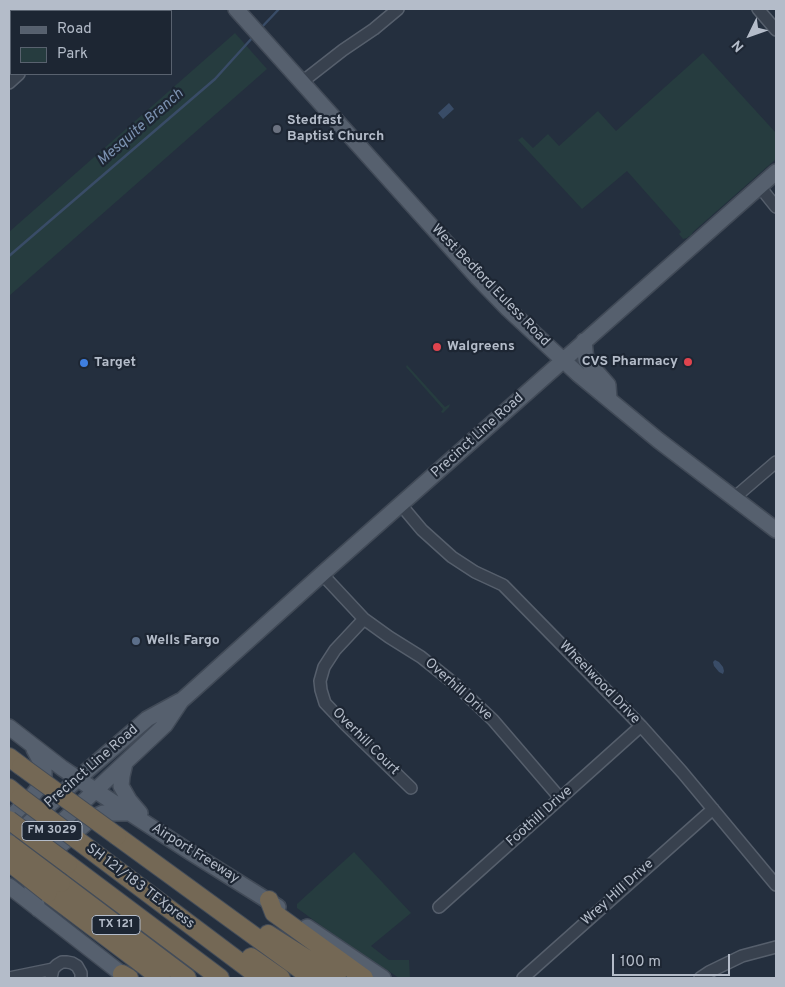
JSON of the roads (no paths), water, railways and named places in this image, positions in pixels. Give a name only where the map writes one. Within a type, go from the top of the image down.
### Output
[{"type":"highway","name":"Airport Freeway","points":[[15,762],[312,978]]},
{"type":"highway","name":"SH 121/183 TEXpress","points":[[14,792],[261,978]]},
{"type":"highway","name":"SH 121/183 TEXpress","points":[[9,819],[160,933]]},
{"type":"highway","name":"TX 121","points":[[9,843],[54,888],[187,978]]},
{"type":"highway","points":[[9,862],[54,888],[161,978]]},
{"type":"highway","points":[[269,900],[274,913],[364,978]]},
{"type":"highway","points":[[209,902],[247,920],[337,978]]},
{"type":"highway","points":[[173,912],[220,937],[281,978]]},
{"type":"highway","points":[[160,933],[207,978]]},
{"type":"highway","points":[[160,933],[220,978]]},
{"type":"main road","name":"West Bedford Euless Road","points":[[236,9],[476,277],[508,309],[563,360],[658,440],[776,530]]},
{"type":"main road","name":"Precinct Line Road","points":[[9,843],[147,719],[181,701],[776,172]]},
{"type":"main road","points":[[584,341],[586,360],[608,384],[610,399]]},
{"type":"main road","name":"Precinct Line Road","points":[[9,871],[165,725],[181,701]]},
{"type":"main road","name":"Airport Freeway","points":[[9,727],[78,779],[269,900],[383,978]]},
{"type":"main road","points":[[9,819],[32,796],[44,777],[44,768],[32,744]]},
{"type":"main road","points":[[125,762],[122,787],[129,800],[155,829]]},
{"type":"main road","points":[[38,909],[30,879],[34,868],[92,818],[103,813],[130,813]]},
{"type":"main road","points":[[9,886],[126,977]]},
{"type":"street","points":[[302,82],[398,9]]},
{"type":"street","points":[[758,9],[776,30]]},
{"type":"street","points":[[760,187],[776,208]]},
{"type":"street","points":[[734,498],[776,462]]},
{"type":"street","name":"Wheelwood Drive","points":[[401,505],[422,530],[452,557],[475,572],[503,585],[641,726],[776,885]]},
{"type":"street","name":"Overhill Drive","points":[[322,574],[364,619],[421,657],[456,685],[493,720],[560,798]]},
{"type":"street","name":"Overhill Court","points":[[364,619],[335,650],[324,667],[320,681],[321,690],[325,703],[411,788]]},
{"type":"street","name":"Foothill Drive","points":[[439,907],[641,726]]},
{"type":"street","name":"Wrey Hill Drive","points":[[523,978],[713,809]]},
{"type":"street","points":[[700,978],[742,956],[776,948]]},
{"type":"street","points":[[77,966],[92,950]]},
{"type":"street","points":[[9,978],[52,973],[57,965],[67,962],[77,966],[81,973],[81,978]]},
{"type":"water","points":[[449,103],[454,109],[443,119],[438,113]]},
{"type":"water","points":[[715,660],[723,667],[723,674],[714,666],[713,662]]},
{"type":"waterway","name":"Mesquite Branch","points":[[260,29],[279,9]]},
{"type":"waterway","name":"Mesquite Branch","points":[[9,256],[215,79],[253,37]]},
{"type":"place","name":"Stedfast Baptist Church","points":[[277,129]]},
{"type":"place","name":"Walgreens","points":[[437,347]]},
{"type":"place","name":"CVS Pharmacy","points":[[688,362]]},
{"type":"place","name":"Target","points":[[84,363]]},
{"type":"place","name":"Wells Fargo","points":[[136,641]]}]
